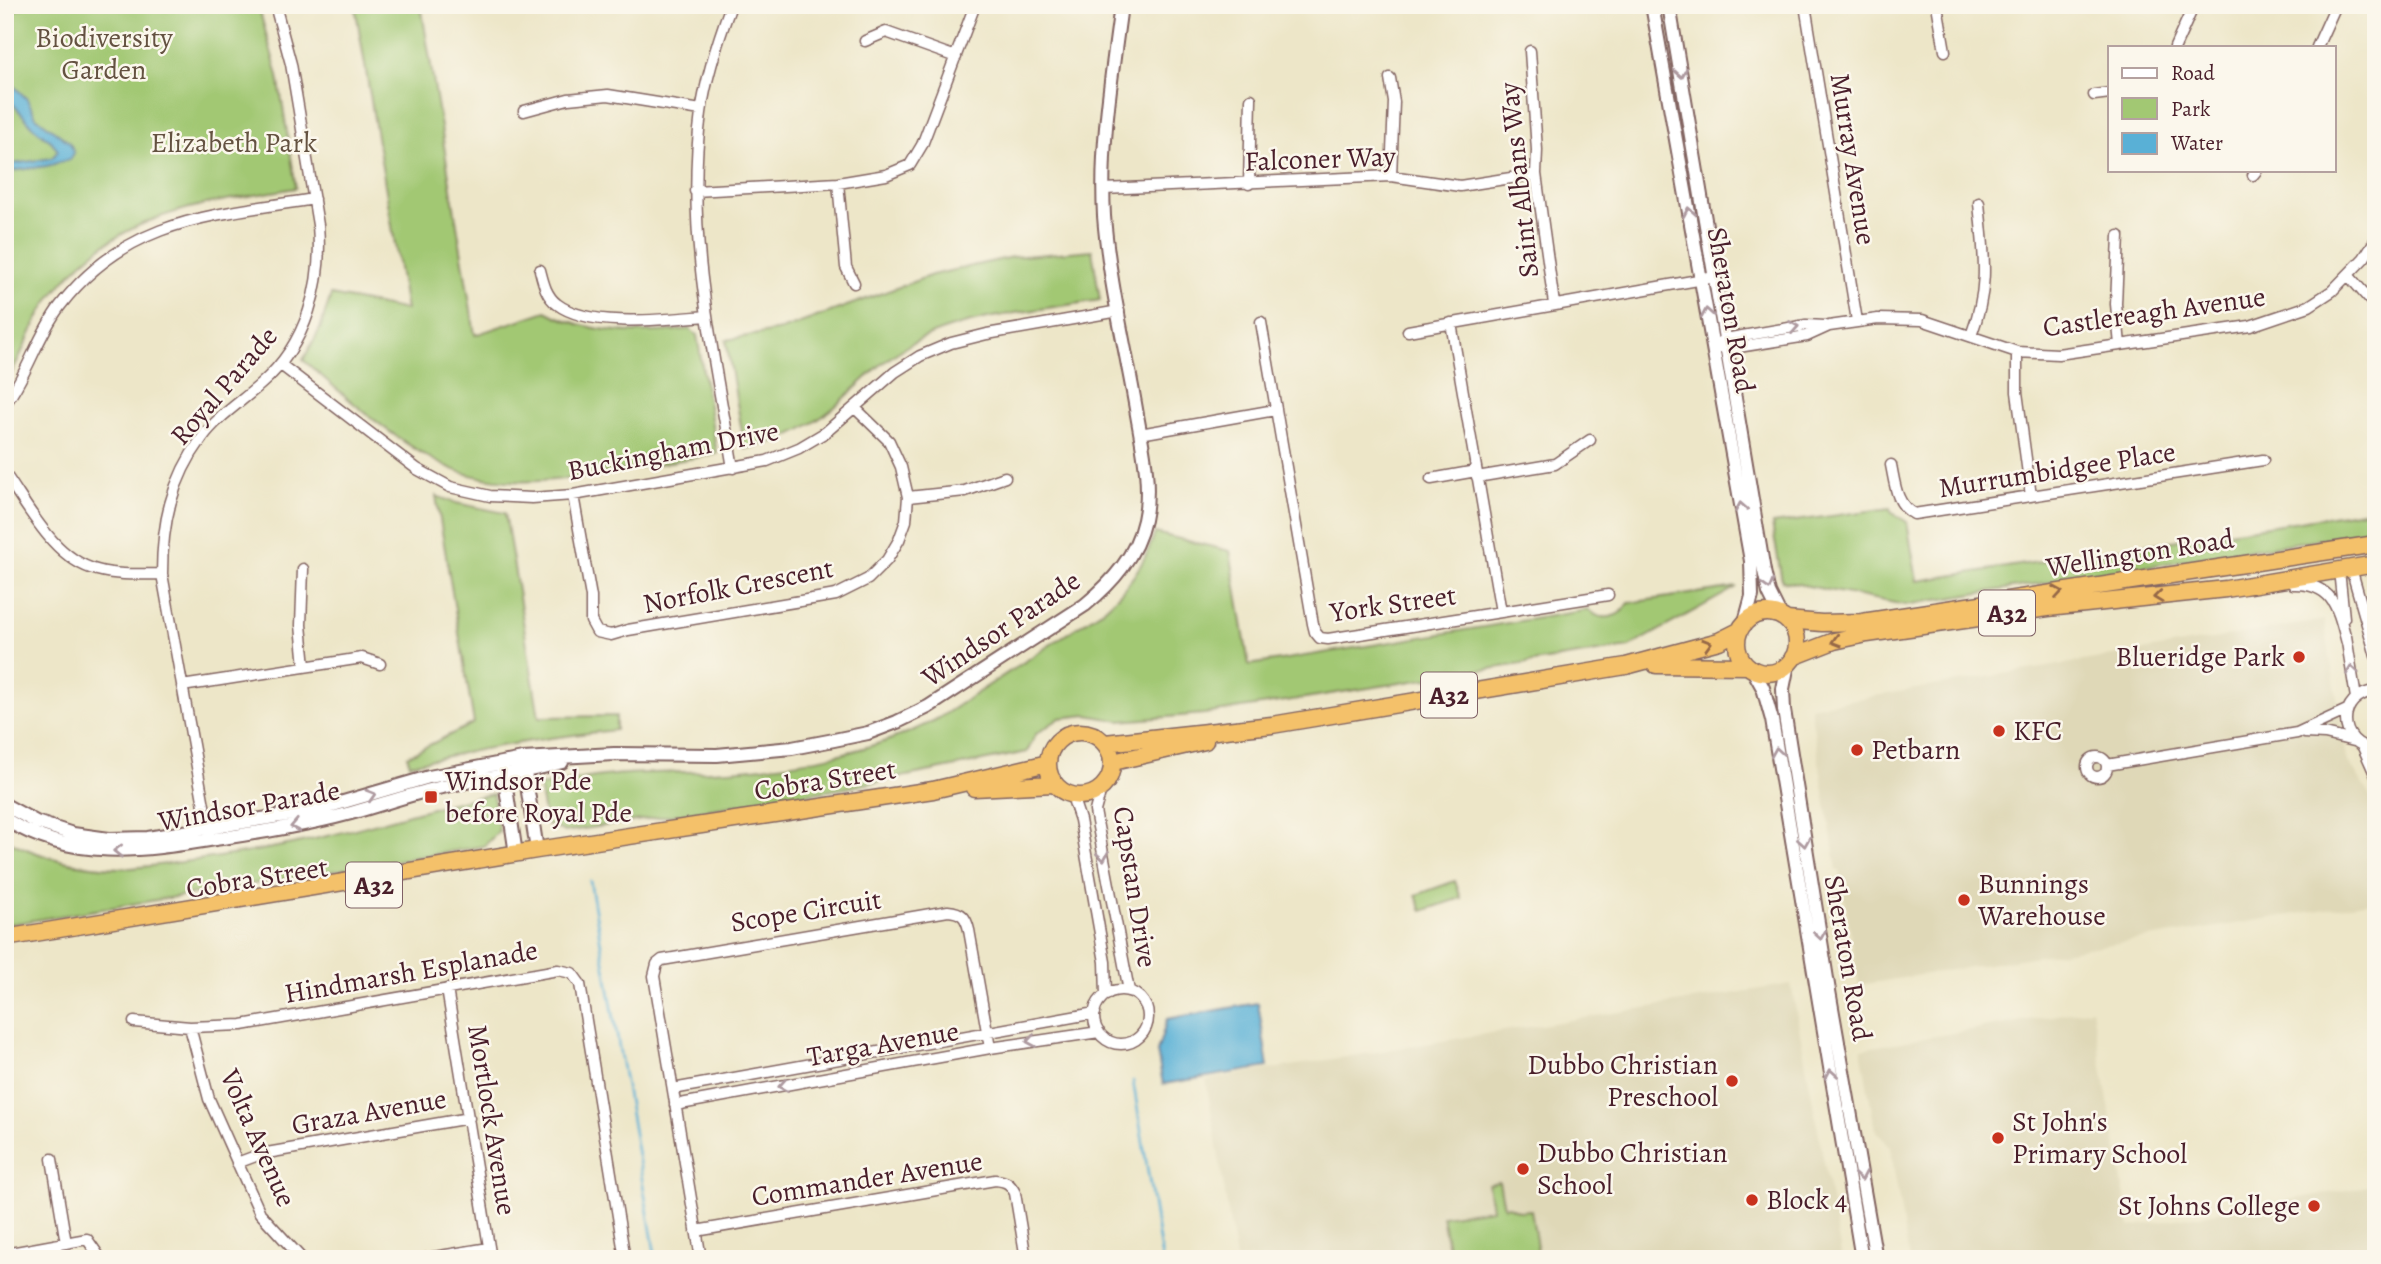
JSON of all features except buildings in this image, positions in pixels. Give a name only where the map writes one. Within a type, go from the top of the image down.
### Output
[{"type":"highway","name":"Wellington Road","points":[[1783,618],[1822,623],[1862,622],[2376,544]]},
{"type":"highway","points":[[2244,564],[2331,560],[2344,567],[2354,556],[2376,551]]},
{"type":"highway","name":"Wellington Road","points":[[1790,661],[1834,641],[1867,634],[2048,607],[2226,589],[2344,567],[2376,564]]},
{"type":"highway","name":"A32","points":[[1048,763],[1056,743],[1075,733],[1096,736],[1105,743],[1272,725],[1626,666],[1719,641],[1761,613],[1783,618]]},
{"type":"highway","points":[[1783,618],[1797,638],[1790,661]]},
{"type":"highway","points":[[1742,627],[1737,646],[1743,661],[1751,668]]},
{"type":"highway","name":"A32","points":[[1626,666],[1692,664],[1751,668],[1770,673],[1790,661]]},
{"type":"highway","name":"A32","points":[[1113,762],[1272,725]]},
{"type":"highway","points":[[1048,763],[1049,774],[1062,791],[1082,797],[1101,789],[1112,772],[1113,762],[1105,743]]},
{"type":"highway","name":"Cobra Street","points":[[5,938],[537,850],[933,790],[1048,763]]},
{"type":"highway","name":"Cobra Street","points":[[933,790],[1054,783]]},
{"type":"highway","name":"Cobra Street","points":[[5,947],[230,908],[469,871],[516,854]]},
{"type":"street","name":"Royal Parade","points":[[209,834],[162,574],[164,523],[178,477],[203,436],[281,365],[305,322],[314,298],[320,251],[314,199],[291,64],[275,5]]},
{"type":"street","points":[[731,5],[710,68],[701,110],[695,191],[699,261],[733,468]]},
{"type":"street","points":[[695,191],[838,183],[886,176],[910,165],[922,145],[975,5]]},
{"type":"street","name":"Windsor Parade","points":[[5,805],[72,834],[109,839],[209,834],[310,823],[503,769],[582,756],[717,755],[792,748],[868,733],[928,707],[1085,605],[1107,587],[1123,567],[1144,519],[1147,493],[1140,434],[1108,252],[1104,189],[1106,120],[1121,5]]},
{"type":"street","name":"Sheraton Road","points":[[1652,5],[1751,561],[1752,596],[1742,627]]},
{"type":"street","name":"Sheraton Road","points":[[1670,5],[1764,571],[1769,593],[1783,618]]},
{"type":"street","name":"Murray Avenue","points":[[1805,5],[1857,321]]},
{"type":"street","points":[[1937,5],[1945,51]]},
{"type":"street","points":[[2175,46],[2194,5]]},
{"type":"street","points":[[2317,46],[2336,5]]},
{"type":"street","points":[[865,41],[886,32],[956,57]]},
{"type":"street","name":"Saint Albans Way","points":[[1530,51],[1538,150],[1536,174],[1554,304]]},
{"type":"street","points":[[1390,78],[1394,102],[1391,176]]},
{"type":"street","points":[[2094,95],[2108,93]]},
{"type":"street","points":[[524,111],[568,99],[608,95],[701,110]]},
{"type":"street","points":[[1249,184],[1251,99]]},
{"type":"street","name":"Falconer Way","points":[[1104,189],[1391,176],[1460,186],[1536,174]]},
{"type":"street","points":[[838,183],[846,267],[854,284]]},
{"type":"street","points":[[5,404],[27,371],[38,344],[60,306],[91,273],[132,242],[168,226],[205,216],[314,199]]},
{"type":"street","points":[[1971,337],[1984,292],[1985,267],[1979,203]]},
{"type":"street","points":[[2119,236],[2116,304],[2120,345]]},
{"type":"street","name":"Castlereagh Avenue","points":[[1713,346],[1806,325],[1829,326],[1898,318],[1922,320],[2017,352],[2058,354],[2250,326],[2309,306],[2332,291],[2349,276],[2376,239]]},
{"type":"street","points":[[540,270],[545,289],[556,304],[578,313],[625,321],[707,316]]},
{"type":"street","points":[[2349,276],[2376,307]]},
{"type":"street","points":[[1408,331],[1714,277]]},
{"type":"street","name":"Buckingham Drive","points":[[281,365],[418,469],[450,487],[490,496],[531,498],[573,495],[767,461],[799,448],[826,432],[895,372],[920,356],[951,343],[987,334],[1119,311]]},
{"type":"street","name":"York Street","points":[[1261,322],[1313,624],[1320,638],[1337,638],[1500,612],[1451,323]]},
{"type":"street","points":[[2017,352],[2017,392],[2031,496]]},
{"type":"street","name":"Norfolk Crescent","points":[[573,495],[591,597],[591,621],[597,632],[611,635],[835,594],[868,579],[887,560],[900,540],[906,521],[908,497],[901,467],[889,441],[855,408]]},
{"type":"street","points":[[1140,434],[1275,410]]},
{"type":"street","points":[[1431,479],[1555,464],[1590,440]]},
{"type":"street","name":"Murrumbidgee Place","points":[[1891,465],[1899,501],[1905,510],[1914,514],[2263,460]]},
{"type":"street","points":[[5,474],[48,536],[66,553],[95,570],[126,575],[162,574]]},
{"type":"street","points":[[908,497],[965,491],[1004,477]]},
{"type":"street","points":[[2344,567],[2347,643],[2356,698]]},
{"type":"street","points":[[2344,567],[2375,652]]},
{"type":"street","points":[[303,569],[301,625],[305,666]]},
{"type":"street","points":[[2226,589],[2303,584],[2319,587],[2333,601],[2347,643]]},
{"type":"street","points":[[2375,652],[2372,601],[2376,587]]},
{"type":"street","points":[[1500,612],[1608,595]]},
{"type":"street","points":[[182,686],[362,658],[380,664]]},
{"type":"street","name":"Sheraton Road","points":[[1790,661],[1783,689],[1794,818],[1862,1259]]},
{"type":"street","name":"Sheraton Road","points":[[1751,668],[1763,688],[1794,818],[1876,1259]]},
{"type":"street","points":[[2297,733],[2347,710],[2356,698],[2367,692],[2376,691]]},
{"type":"street","points":[[2347,710],[2346,727],[2359,744],[2376,776]]},
{"type":"street","points":[[2107,765],[2297,733],[2325,734],[2376,749]]},
{"type":"street","points":[[524,766],[537,850]]},
{"type":"street","points":[[503,769],[516,854]]},
{"type":"street","name":"Capstan Drive","points":[[1101,789],[1095,811],[1129,991]]},
{"type":"street","name":"Capstan Drive","points":[[1072,796],[1080,818],[1105,962],[1106,995]]},
{"type":"street","name":"Windsor Parade","points":[[5,819],[48,839],[88,849],[129,851],[209,834]]},
{"type":"street","name":"Scope Circuit","points":[[674,1097],[654,976],[657,964],[670,957],[948,911],[957,911],[964,916],[969,930],[990,1048]]},
{"type":"street","name":"Hindmarsh Esplanade","points":[[134,1022],[190,1027],[242,1025],[566,970],[580,984],[625,1259]]},
{"type":"street","name":"Mortlock Avenue","points":[[447,989],[490,1253]]},
{"type":"street","points":[[1121,990],[1129,991],[1136,994],[1146,1005],[1149,1020],[1143,1033],[1132,1042],[1117,1044],[1104,1038],[1099,1032],[1095,1013],[1106,995],[1121,990]]},
{"type":"street","name":"Targa Avenue","points":[[674,1097],[987,1031],[1095,1013]]},
{"type":"street","name":"Volta Avenue","points":[[190,1027],[209,1099],[260,1213],[302,1259]]},
{"type":"street","name":"Targa Avenue","points":[[674,1097],[1099,1032]]},
{"type":"street","points":[[674,1097],[701,1259]]},
{"type":"street","name":"Graza Avenue","points":[[237,1163],[261,1154],[469,1118]]},
{"type":"street","points":[[52,1159],[66,1243]]},
{"type":"street","name":"Commander Avenue","points":[[696,1231],[995,1180],[1005,1181],[1015,1193],[1026,1259]]},
{"type":"street","points":[[5,1254],[87,1239],[101,1259]]},
{"type":"street","points":[[422,1259],[490,1253]]},
{"type":"shaded area","points":[[2324,620],[2347,759],[2376,806],[2376,901],[1859,985],[1810,707]]},
{"type":"shaded area","name":"Dubbo Christian School","points":[[1791,984],[1842,1259],[1236,1259],[1206,1080]]},
{"type":"shaded area","name":"St John's Primary School","points":[[2092,1009],[2130,1227],[2376,1185],[2376,1259],[1909,1259],[1890,1146],[1875,1129],[1861,1049]]},
{"type":"green space","points":[[28,5],[258,5],[278,76],[296,188],[190,208],[127,231],[98,249],[71,273],[47,303],[5,383],[5,15]]},
{"type":"green space","points":[[355,5],[421,5],[475,335],[546,311],[562,319],[616,331],[689,329],[697,335],[717,454],[589,476],[542,481],[519,482],[474,476],[430,458],[396,436],[303,360],[320,329],[331,295],[406,310]]},
{"type":"green space","points":[[1092,250],[1100,300],[1002,315],[929,335],[886,360],[812,424],[780,439],[745,449],[726,340],[781,330],[932,275],[1012,257]]},
{"type":"green space","points":[[436,496],[505,513],[539,717],[616,716],[616,730],[512,744],[410,764],[407,756],[474,723]]},
{"type":"green space","points":[[1890,508],[1891,512],[1907,522],[1917,581],[2376,509],[2376,530],[1905,605],[1782,581],[1772,524]]},
{"type":"green space","points":[[1155,533],[1230,551],[1249,665],[1588,610],[1599,616],[1610,617],[1620,613],[1629,603],[1737,587],[1629,647],[1204,714],[1120,721],[1087,715],[1060,718],[1036,734],[1027,752],[846,788],[565,832],[546,824],[539,786],[614,775],[698,772],[799,762],[857,750],[913,731],[939,718],[1103,610],[1135,575]]},
{"type":"green space","points":[[493,794],[499,831],[484,846],[5,925],[5,839],[35,853],[66,862],[131,868],[279,847]]},
{"type":"green space","points":[[1455,881],[1461,898],[1422,911],[1416,895]]},
{"type":"green space","points":[[1499,1182],[1504,1207],[1509,1206],[1519,1211],[1531,1210],[1539,1259],[1450,1259],[1442,1216],[1492,1209],[1488,1184]]},
{"type":"water","points":[[5,72],[11,83],[27,99],[36,117],[70,143],[74,153],[71,159],[47,166],[5,172],[5,165],[52,158],[58,151],[12,103],[5,87]]},
{"type":"water","points":[[1258,1003],[1268,1067],[1163,1084],[1157,1052],[1167,1019]]},
{"type":"waterway","points":[[590,881],[656,1259]]},
{"type":"waterway","points":[[1133,1081],[1162,1259]]},
{"type":"place","name":"Blueridge Park","points":[[2299,657]]},
{"type":"place","name":"KFC","points":[[1999,731]]},
{"type":"place","name":"Petbarn","points":[[1857,750]]},
{"type":"place","name":"Windsor Pde before Royal Pde","points":[[431,797]]},
{"type":"place","name":"Bunnings Warehouse","points":[[1964,900]]},
{"type":"place","name":"Dubbo Christian Preschool","points":[[1732,1081]]},
{"type":"place","name":"St John's Primary School","points":[[1998,1138]]},
{"type":"place","name":"Dubbo Christian School","points":[[1523,1169]]},
{"type":"place","name":"Block 4","points":[[1752,1200]]},
{"type":"place","name":"St Johns College","points":[[2314,1206]]},
{"type":"park label","name":"Biodiversity Garden","points":[[104,54]]},
{"type":"park label","name":"Elizabeth Park","points":[[234,143]]}]
